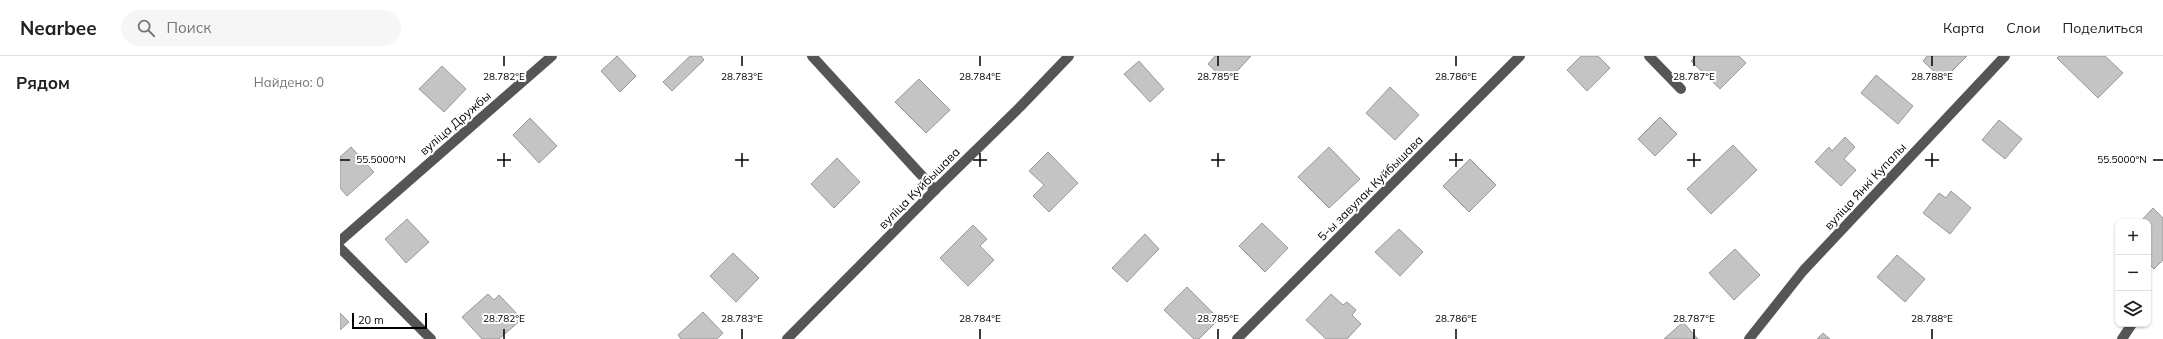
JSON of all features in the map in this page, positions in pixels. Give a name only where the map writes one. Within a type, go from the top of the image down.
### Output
[{"type":"street","name":"вуліца Дружбы","points":[[340,241],[552,56]]},
{"type":"street","points":[[812,56],[935,190]]},
{"type":"street","name":"вуліца Куйбышава","points":[[787,339],[935,190],[1020,108],[1069,56]]},
{"type":"street","name":"5-ы завулак Куйбышава","points":[[1238,339],[1520,56]]},
{"type":"street","points":[[1649,56],[1681,89]]},
{"type":"street","name":"вуліца Янкі Купалы","points":[[1749,339],[1803,271],[2005,56]]},
{"type":"street","points":[[340,248],[431,339]]},
{"type":"street","points":[[2122,339],[2130,327]]},
{"type":"building","points":[[617,56],[636,76],[620,92],[601,71]]},
{"type":"building","points":[[690,56],[701,56],[704,60],[672,91],[663,82]]},
{"type":"building","points":[[1215,56],[1251,56],[1227,82],[1208,64]]},
{"type":"building","points":[[1581,56],[1598,56],[1610,68],[1587,91],[1567,70]]},
{"type":"building","points":[[1696,56],[1739,56],[1746,63],[1720,89],[1691,61]]},
{"type":"building","points":[[1927,56],[1967,56],[1943,80],[1923,61]]},
{"type":"building","points":[[2059,56],[2105,56],[2123,73],[2098,98],[2057,58]]},
{"type":"building","points":[[1139,61],[1164,89],[1150,102],[1124,74]]},
{"type":"building","points":[[442,66],[466,89],[444,112],[419,89]]},
{"type":"building","points":[[1876,75],[1913,106],[1898,124],[1861,93]]},
{"type":"building","points":[[919,79],[950,110],[926,133],[895,102]]},
{"type":"building","points":[[1390,87],[1419,115],[1395,140],[1366,113]]},
{"type":"building","points":[[1660,117],[1677,134],[1655,156],[1638,139]]},
{"type":"building","points":[[530,118],[557,146],[539,163],[513,135]]},
{"type":"building","points":[[1999,120],[2022,139],[2005,159],[1982,140]]},
{"type":"building","points":[[1845,137],[1855,147],[1844,159],[1856,170],[1841,186],[1815,162],[1829,147],[1832,151]]},
{"type":"building","points":[[1733,145],[1757,170],[1711,214],[1687,189]]},
{"type":"building","points":[[351,147],[374,172],[347,196],[340,188],[340,157]]},
{"type":"building","points":[[1329,147],[1360,179],[1329,208],[1298,177]]},
{"type":"building","points":[[1048,152],[1078,183],[1049,212],[1033,196],[1044,185],[1029,171]]},
{"type":"building","points":[[837,158],[860,182],[834,208],[811,184]]},
{"type":"building","points":[[1470,159],[1496,185],[1469,212],[1443,186]]},
{"type":"building","points":[[1951,191],[1971,208],[1950,234],[1923,213],[1939,193],[1946,198]]},
{"type":"building","points":[[2153,208],[2163,218],[2163,260],[2154,269],[2151,266],[2151,219],[2143,219]]},
{"type":"building","points":[[407,219],[429,242],[406,263],[385,239]]},
{"type":"building","points":[[1262,223],[1288,248],[1265,272],[1239,246]]},
{"type":"building","points":[[973,225],[987,239],[980,246],[994,260],[968,286],[940,258]]},
{"type":"building","points":[[1399,229],[1423,252],[1400,276],[1375,252]]},
{"type":"building","points":[[1145,234],[1159,249],[1127,282],[1112,268]]},
{"type":"building","points":[[1735,249],[1760,275],[1734,300],[1709,273]]},
{"type":"building","points":[[733,253],[759,278],[736,302],[710,276]]},
{"type":"building","points":[[1897,255],[1925,279],[1905,302],[1877,277]]},
{"type":"building","points":[[1187,287],[1219,319],[1199,339],[1194,339],[1164,310]]},
{"type":"building","points":[[488,294],[494,300],[499,295],[522,319],[499,339],[482,339],[462,317]]},
{"type":"building","points":[[1331,294],[1343,305],[1347,302],[1356,310],[1352,315],[1361,324],[1347,339],[1326,339],[1306,320]]},
{"type":"building","points":[[703,312],[723,333],[717,339],[681,339],[678,335]]},
{"type":"building","points":[[340,313],[349,322],[340,330]]},
{"type":"building","points":[[1683,322],[1698,339],[1664,339]]},
{"type":"building","points":[[1823,333],[1830,339],[1817,339]]}]
